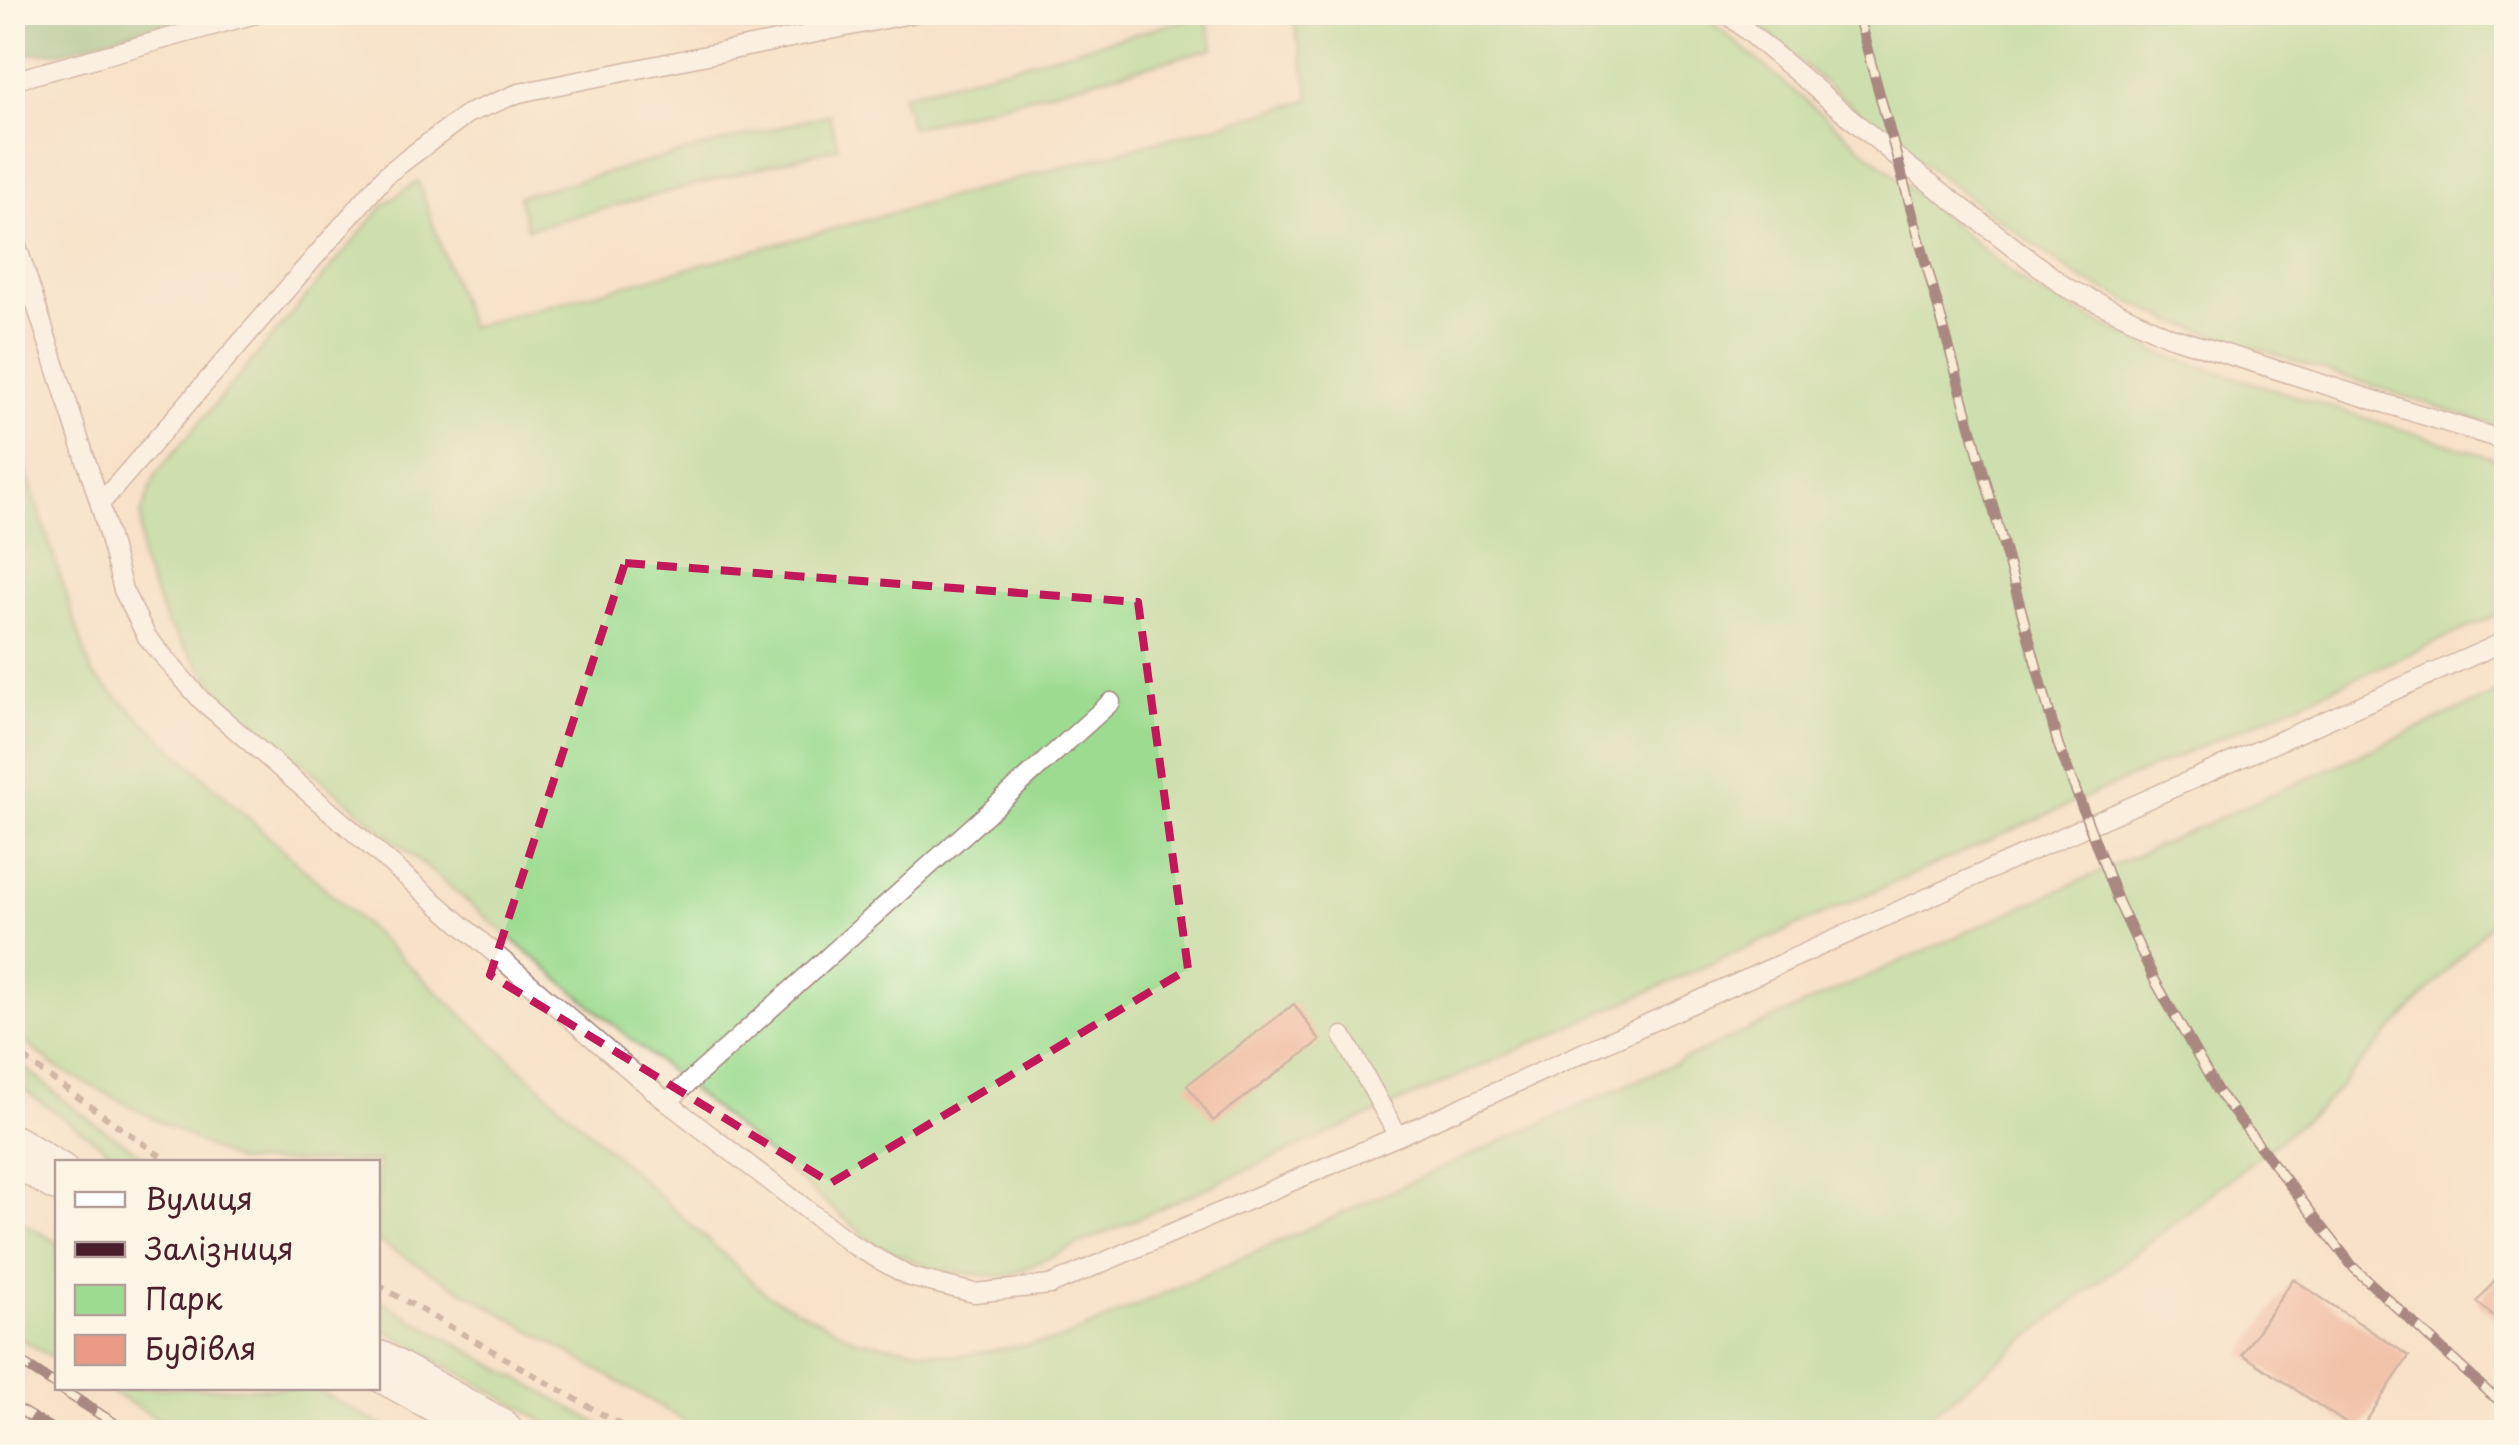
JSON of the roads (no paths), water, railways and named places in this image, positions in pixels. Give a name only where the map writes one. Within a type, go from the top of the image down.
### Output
[{"type":"street","points":[[12,1149],[55,1175]]},
{"type":"street","points":[[380,1366],[498,1432]]},
{"type":"lane","points":[[12,81],[264,12]]},
{"type":"lane","points":[[100,504],[387,174],[466,114],[519,93],[920,12]]},
{"type":"lane","points":[[1725,12],[1899,159],[2067,288],[2168,336],[2506,441]]},
{"type":"lane","points":[[12,230],[100,504],[122,590],[147,638],[201,700],[667,1102],[853,1245],[910,1277],[974,1293],[1050,1285],[1398,1136],[2506,641]]},
{"type":"lane","points":[[667,1102],[1111,702]]},
{"type":"lane","points":[[1344,1036],[1398,1136]]},
{"type":"railway","points":[[1857,12],[2058,744],[2117,899],[2154,979],[2218,1092],[2354,1268],[2506,1405]]},
{"type":"railway","points":[[12,1357],[55,1384]]},
{"type":"railway","points":[[62,1390],[128,1432]]},
{"type":"railway","points":[[12,1406],[57,1432]]}]
